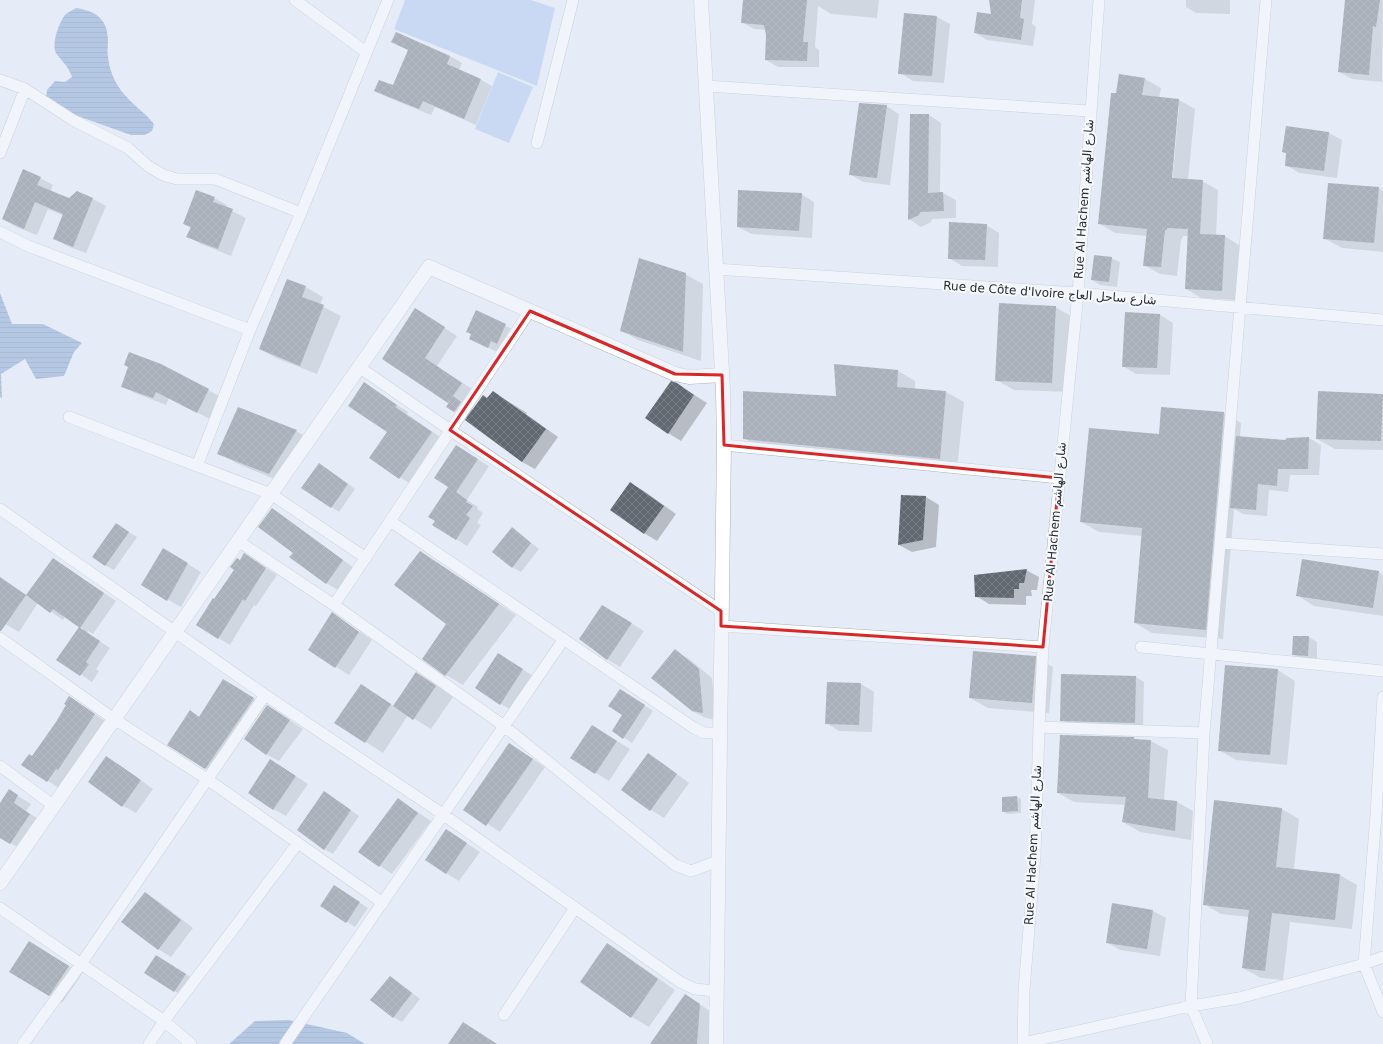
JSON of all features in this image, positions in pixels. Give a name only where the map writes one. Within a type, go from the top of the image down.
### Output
[{"type":"street","points":[[295,0],[366,52]]},
{"type":"street","points":[[197,466],[250,330],[301,213],[388,0]]},
{"type":"street","points":[[701,0],[722,375],[724,444],[716,1044]]},
{"type":"street","name":"Rue Al Hachem شارع الهاشم","points":[[1023,1044],[1024,990],[1035,855],[1039,727],[1044,647],[1059,478],[1078,293],[1099,0]]},
{"type":"street","points":[[1207,1044],[1191,1006],[1204,733],[1266,0]]},
{"type":"street","points":[[537,143],[571,1]]},
{"type":"street","points":[[0,80],[25,89],[73,120],[128,148],[148,166],[163,175],[177,179],[204,178],[215,180],[301,213]]},
{"type":"street","points":[[706,86],[1090,111]]},
{"type":"street","points":[[0,153],[25,89]]},
{"type":"street","points":[[0,232],[35,249],[250,330]]},
{"type":"street","points":[[0,883],[429,268],[675,374],[689,377],[722,375]]},
{"type":"street","name":"Rue de Côte d'Ivoire شارع ساحل العاج","points":[[716,269],[1078,293],[1383,320]]},
{"type":"street","points":[[334,605],[530,311]]},
{"type":"street","points":[[359,368],[721,611]]},
{"type":"street","points":[[69,417],[271,494],[366,558]]},
{"type":"street","points":[[724,444],[1059,478]]},
{"type":"street","points":[[0,509],[265,695],[444,815],[680,982],[695,989],[716,991]]},
{"type":"street","points":[[390,522],[694,728],[704,734],[720,733]]},
{"type":"street","points":[[238,541],[334,605],[504,726],[675,865],[691,871],[718,861]]},
{"type":"street","points":[[1220,543],[1383,554]]},
{"type":"street","points":[[721,626],[1044,647]]},
{"type":"street","points":[[0,638],[114,719],[207,780],[383,903]]},
{"type":"street","points":[[285,1044],[564,639]]},
{"type":"street","points":[[1141,647],[1383,671]]},
{"type":"street","points":[[23,1044],[81,964],[265,695]]},
{"type":"street","points":[[1383,697],[1376,815],[1364,964],[1383,1012]]},
{"type":"street","points":[[1039,727],[1204,733]]},
{"type":"street","points":[[0,766],[54,806]]},
{"type":"street","points":[[149,1044],[164,1021],[298,843]]},
{"type":"street","points":[[0,908],[164,1021],[191,1044]]},
{"type":"street","points":[[504,1015],[576,908]]},
{"type":"street","points":[[1023,1044],[1191,1006],[1239,998],[1383,958]]},
{"type":"highlighted area","points":[[530,311],[675,374],[722,375],[724,445],[1059,478],[1043,647],[721,626],[721,611],[450,430]]},
{"type":"shaded area","points":[[405,0],[531,0],[555,8],[537,86],[394,29]]},
{"type":"shaded area","points":[[76,8],[89,11],[99,17],[102,21],[107,32],[110,68],[114,80],[126,97],[154,124],[152,131],[145,135],[131,135],[72,114],[46,98],[47,90],[55,81],[65,82],[72,77],[67,67],[56,53],[54,45],[58,28],[63,18],[66,14]]},
{"type":"shaded area","points":[[498,72],[533,87],[509,143],[475,129]]},
{"type":"shaded area","points":[[0,293],[12,324],[43,324],[82,343],[74,352],[64,376],[36,379],[25,359],[1,374],[2,398],[0,397]]},
{"type":"shaded area","points":[[289,1020],[347,1033],[365,1044],[229,1044],[255,1021]]},
{"type":"building","points":[[743,0],[807,0],[803,42],[808,42],[807,61],[765,60],[766,35],[764,25],[741,23]]},
{"type":"building","points":[[989,0],[1022,0],[1020,18],[1024,19],[1021,40],[974,33],[977,12],[991,14]]},
{"type":"building","points":[[1345,0],[1380,0],[1376,27],[1373,26],[1369,75],[1338,72]]},
{"type":"building","points":[[904,13],[937,16],[932,76],[898,74]]},
{"type":"building","points":[[396,32],[450,56],[447,64],[481,79],[464,119],[423,101],[419,109],[374,91],[379,80],[393,85],[408,50],[391,42]]},
{"type":"building","points":[[1119,74],[1145,78],[1142,95],[1179,99],[1172,178],[1203,180],[1200,234],[1225,235],[1222,291],[1185,289],[1188,229],[1167,228],[1167,230],[1165,230],[1161,267],[1143,266],[1147,229],[1098,224],[1111,93],[1116,93]]},
{"type":"building","points":[[859,103],[887,105],[877,178],[849,175]]},
{"type":"building","points":[[910,114],[929,114],[928,193],[943,192],[944,211],[920,212],[919,215],[908,220]]},
{"type":"building","points":[[1286,126],[1329,132],[1324,171],[1285,166],[1286,153],[1282,152]]},
{"type":"building","points":[[23,169],[41,177],[37,185],[69,198],[77,191],[93,198],[73,247],[53,239],[63,214],[35,202],[24,229],[2,219]]},
{"type":"building","points":[[1328,183],[1379,187],[1374,243],[1323,239]]},
{"type":"building","points":[[196,190],[215,197],[213,202],[233,209],[218,249],[186,237],[191,227],[183,224]]},
{"type":"building","points":[[738,190],[802,193],[799,231],[737,227]]},
{"type":"building","points":[[949,222],[987,224],[985,260],[948,259]]},
{"type":"building","points":[[1094,255],[1112,257],[1109,282],[1091,280]]},
{"type":"building","points":[[639,258],[686,273],[683,352],[620,331]]},
{"type":"building","points":[[287,279],[306,286],[302,297],[324,305],[300,366],[259,349]]},
{"type":"building","points":[[999,303],[1056,306],[1052,383],[995,381]]},
{"type":"building","points":[[415,308],[445,327],[425,358],[462,383],[448,403],[382,359]]},
{"type":"building","points":[[476,310],[506,324],[497,344],[491,341],[488,348],[469,339],[471,334],[466,332]]},
{"type":"building","points":[[1125,312],[1160,314],[1157,368],[1122,367]]},
{"type":"building","points":[[129,352],[161,364],[209,389],[197,413],[156,392],[153,398],[121,387],[128,367],[124,365]]},
{"type":"building","points":[[834,364],[898,370],[897,387],[946,391],[940,459],[743,439],[743,391],[836,396]]},
{"type":"building","points":[[671,381],[677,383],[694,395],[668,434],[645,418]]},
{"type":"building","points":[[364,382],[397,405],[395,407],[432,432],[399,479],[369,458],[387,432],[348,406]]},
{"type":"building","points":[[493,391],[546,429],[522,462],[465,420],[483,395],[487,398]]},
{"type":"building","points":[[1318,391],[1383,394],[1381,441],[1316,439]]},
{"type":"building","points":[[453,396],[461,402],[454,412],[446,407]]},
{"type":"building","points":[[238,407],[297,430],[269,474],[217,454]]},
{"type":"building","points":[[1161,407],[1224,412],[1206,630],[1134,623],[1142,528],[1080,522],[1089,428],[1159,434]]},
{"type":"building","points":[[1236,436],[1285,440],[1287,438],[1309,437],[1308,469],[1278,469],[1277,486],[1258,484],[1256,510],[1230,508]]},
{"type":"building","points":[[456,445],[478,459],[456,492],[467,500],[466,502],[473,506],[466,515],[470,518],[456,540],[432,525],[435,521],[428,517],[448,487],[434,478]]},
{"type":"building","points":[[319,463],[348,484],[331,508],[301,488]]},
{"type":"building","points":[[630,482],[664,506],[644,534],[610,510]]},
{"type":"building","points":[[901,495],[926,496],[923,540],[898,545]]},
{"type":"building","points":[[272,508],[343,560],[326,584],[289,557],[293,553],[258,527]]},
{"type":"building","points":[[116,523],[129,532],[105,566],[92,557]]},
{"type":"building","points":[[512,527],[531,543],[512,568],[492,552]]},
{"type":"building","points":[[163,548],[188,563],[167,601],[141,585]]},
{"type":"building","points":[[420,551],[499,604],[445,676],[422,659],[446,624],[394,585]]},
{"type":"building","points":[[244,553],[266,568],[245,601],[243,599],[218,639],[196,625],[213,598],[214,599],[234,570],[230,567],[237,558],[240,560]]},
{"type":"building","points":[[53,558],[104,593],[80,628],[53,609],[50,613],[26,595]]},
{"type":"building","points":[[1302,559],[1379,571],[1373,608],[1296,596]]},
{"type":"building","points":[[1027,569],[1024,583],[1019,583],[1019,589],[1014,589],[1014,598],[975,597],[974,575]]},
{"type":"building","points":[[0,577],[26,595],[1,631],[0,631]]},
{"type":"building","points":[[602,605],[632,623],[607,660],[579,639]]},
{"type":"building","points":[[332,612],[359,632],[335,668],[308,650]]},
{"type":"building","points":[[79,627],[100,641],[86,662],[89,664],[80,676],[56,660]]},
{"type":"building","points":[[1293,636],[1309,636],[1308,656],[1292,655]]},
{"type":"building","points":[[675,649],[699,669],[703,713],[692,711],[651,678]]},
{"type":"building","points":[[973,651],[1036,656],[1032,703],[969,698]]},
{"type":"building","points":[[498,653],[523,669],[500,705],[475,688]]},
{"type":"building","points":[[1225,665],[1278,669],[1270,755],[1218,751]]},
{"type":"building","points":[[416,672],[436,686],[413,720],[393,706]]},
{"type":"building","points":[[1061,674],[1136,676],[1135,723],[1060,721]]},
{"type":"building","points":[[223,679],[254,698],[205,769],[167,745],[190,710],[199,717]]},
{"type":"building","points":[[827,682],[861,683],[859,725],[825,724]]},
{"type":"building","points":[[361,684],[391,704],[365,743],[334,723]]},
{"type":"building","points":[[620,689],[645,705],[623,739],[612,731],[622,715],[608,706]]},
{"type":"building","points":[[69,696],[95,714],[58,770],[56,769],[47,782],[21,765],[29,754],[32,756],[56,722],[66,705],[64,704]]},
{"type":"building","points":[[267,705],[290,720],[266,755],[244,739]]},
{"type":"building","points":[[592,725],[617,741],[595,774],[570,758]]},
{"type":"building","points":[[1060,735],[1134,737],[1134,739],[1151,740],[1148,798],[1177,801],[1175,831],[1122,822],[1126,797],[1057,793]]},
{"type":"building","points":[[509,743],[533,759],[486,826],[463,810]]},
{"type":"building","points":[[648,753],[677,774],[650,811],[621,790]]},
{"type":"building","points":[[106,756],[141,780],[122,807],[88,782]]},
{"type":"building","points":[[270,759],[296,776],[273,810],[248,793]]},
{"type":"building","points":[[9,789],[18,795],[14,803],[30,814],[10,844],[0,838],[0,803]]},
{"type":"building","points":[[324,791],[351,810],[324,850],[297,830]]},
{"type":"building","points":[[1017,796],[1018,811],[1002,812],[1002,797]]},
{"type":"building","points":[[398,798],[418,813],[379,867],[358,852]]},
{"type":"building","points":[[1214,800],[1282,808],[1276,867],[1340,874],[1335,920],[1272,913],[1265,971],[1242,968],[1249,910],[1203,905]]},
{"type":"building","points":[[446,829],[467,843],[446,874],[425,860]]},
{"type":"building","points":[[334,885],[360,902],[346,923],[320,906]]},
{"type":"building","points":[[145,892],[181,920],[158,950],[121,922]]},
{"type":"building","points":[[1112,903],[1153,910],[1147,949],[1106,943]]},
{"type":"building","points":[[29,941],[69,966],[49,996],[9,972]]},
{"type":"building","points":[[607,943],[658,979],[631,1018],[580,982]]},
{"type":"building","points":[[156,955],[186,974],[174,992],[144,973]]},
{"type":"building","points":[[390,976],[412,993],[393,1018],[370,1000]]},
{"type":"building","points":[[685,994],[700,1004],[697,1044],[650,1044]]},
{"type":"building","points":[[463,1022],[497,1044],[448,1044]]}]
